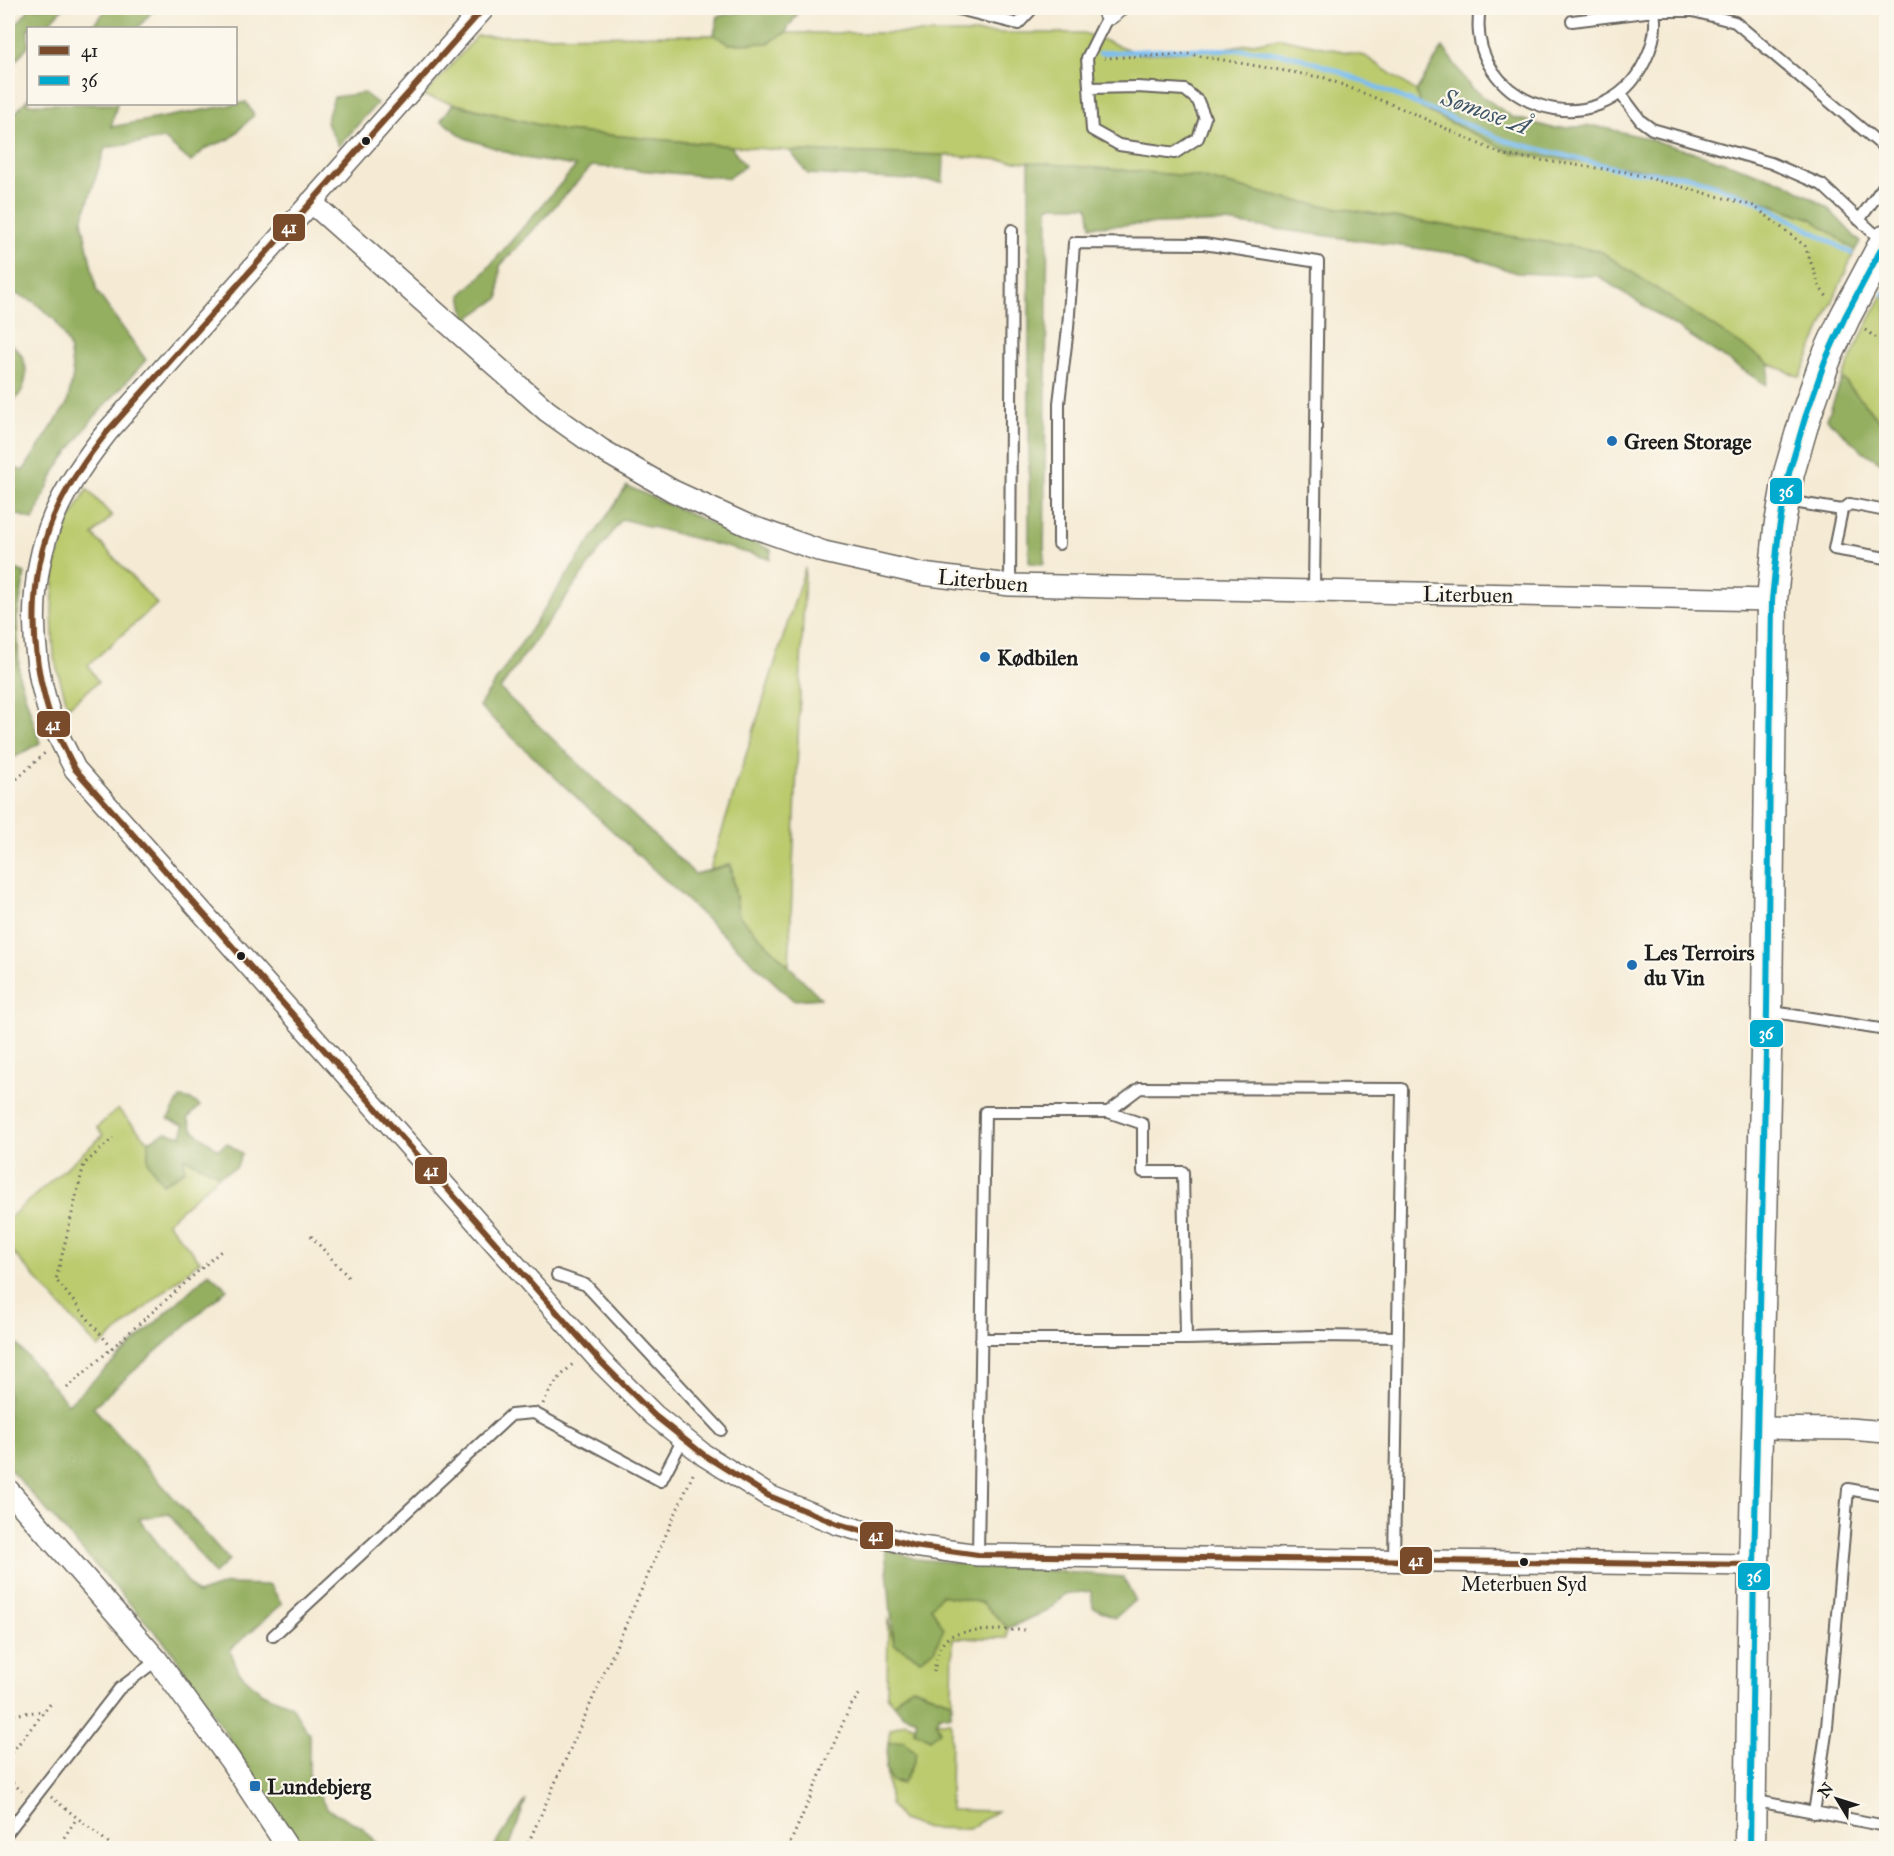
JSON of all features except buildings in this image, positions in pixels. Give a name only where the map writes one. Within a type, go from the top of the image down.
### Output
[{"type":"street","points":[[484,8],[107,432],[81,465],[58,506],[43,549],[36,587],[34,627],[37,665],[44,694],[60,740],[75,769],[589,1348],[654,1415],[683,1439],[769,1496],[838,1524],[914,1546],[978,1555],[1754,1565]]},
{"type":"street","name":"Literbuen","points":[[311,202],[547,411],[602,450],[673,491],[747,525],[824,552],[922,574],[1010,585],[1772,600]]},
{"type":"street","points":[[1750,1848],[1767,1010],[1772,600],[1784,500],[1789,473],[1805,418],[1825,361],[1845,316],[1886,242]]},
{"type":"street","points":[[1758,1428],[1850,1429],[1887,1432]]},
{"type":"street","points":[[8,1490],[157,1660],[230,1760],[288,1848]]},
{"type":"lane","points":[[954,8],[1018,24],[1033,8]]},
{"type":"lane","points":[[1480,8],[1478,22],[1482,49],[1495,74],[1515,94],[1540,107],[1568,111],[1595,106],[1620,93],[1639,73],[1652,45],[1654,9]]},
{"type":"lane","points":[[1572,21],[1654,9],[1693,11],[1735,22],[1887,149]]},
{"type":"lane","points":[[1089,88],[1137,87],[1185,90],[1198,101],[1205,118],[1198,138],[1174,153],[1119,145],[1092,130],[1089,88],[1087,58],[1113,11]]},
{"type":"lane","points":[[1620,93],[1641,121],[1652,129],[1771,163],[1822,185],[1886,242]]},
{"type":"lane","points":[[1859,220],[1887,183]]},
{"type":"lane","points":[[1010,585],[1012,230]]},
{"type":"lane","points":[[1059,544],[1059,403],[1068,328],[1074,243],[1204,244],[1318,262],[1314,591]]},
{"type":"lane","points":[[1784,500],[1842,510]]},
{"type":"lane","points":[[1887,511],[1850,504],[1842,510],[1834,549],[1887,558]]},
{"type":"lane","points":[[1767,1010],[1887,1030]]},
{"type":"lane","points":[[1108,1112],[1140,1088],[1402,1089],[1394,1560]]},
{"type":"lane","points":[[978,1555],[985,1112],[1108,1112],[1143,1124],[1143,1172],[1184,1172],[1186,1339]]},
{"type":"lane","points":[[557,1275],[586,1285],[721,1430]]},
{"type":"lane","points":[[981,1339],[1398,1337]]},
{"type":"lane","points":[[273,1636],[511,1415],[534,1413],[661,1481],[683,1439]]},
{"type":"lane","points":[[1814,1813],[1827,1727],[1848,1489],[1887,1496]]},
{"type":"lane","points":[[8,1832],[119,1689],[157,1660]]},
{"type":"lane","points":[[1752,1800],[1887,1826]]},
{"type":"path","points":[[1087,58],[1189,54],[1325,78],[1408,111],[1503,155],[1626,172],[1754,206],[1805,246],[1820,288],[1845,316],[1887,344]]},
{"type":"path","points":[[8,787],[60,740]]},
{"type":"path","points":[[112,1348],[56,1280],[84,1164],[113,1138]]},
{"type":"path","points":[[311,1236],[351,1280]]},
{"type":"path","points":[[67,1388],[221,1251]]},
{"type":"path","points":[[538,1416],[550,1388],[589,1348]]},
{"type":"path","points":[[526,1848],[691,1478],[704,1455]]},
{"type":"path","points":[[934,1672],[937,1654],[950,1636],[1025,1630]]},
{"type":"path","points":[[788,1848],[850,1707],[861,1692]]},
{"type":"path","points":[[8,1757],[52,1702]]},
{"type":"path","points":[[8,1715],[44,1711]]},
{"type":"path","points":[[8,1779],[33,1800]]},
{"type":"path","points":[[41,1789],[115,1848]]},
{"type":"path","points":[[59,1848],[76,1818]]},
{"type":"green space","points":[[30,8],[63,8],[45,27],[27,27],[27,47],[8,70],[8,35]]},
{"type":"green space","points":[[108,8],[155,8],[139,27],[91,27]]},
{"type":"green space","points":[[757,8],[801,8],[785,33],[768,43],[729,44],[714,35],[718,16]]},
{"type":"green space","points":[[785,33],[1084,33],[1141,54],[1226,48],[1280,38],[1365,56],[1416,91],[1421,108],[1513,153],[1693,176],[1812,219],[1855,250],[1800,377],[1770,364],[1600,251],[1290,200],[1200,177],[944,155],[790,151],[564,131],[424,96],[477,36],[714,35],[729,44],[768,43]]},
{"type":"green space","points":[[1443,47],[1471,88],[1512,117],[1552,128],[1596,126],[1638,136],[1786,183],[1827,207],[1860,242],[1855,250],[1812,219],[1693,176],[1513,153],[1421,108],[1416,91]]},
{"type":"green space","points":[[364,93],[377,103],[339,146],[326,122],[334,97]]},
{"type":"green space","points":[[27,99],[27,105],[117,105],[111,127],[246,102],[254,115],[230,139],[206,148],[191,162],[164,139],[105,148],[82,221],[97,292],[146,360],[91,421],[55,471],[33,520],[8,511],[8,472],[10,466],[23,471],[67,404],[73,375],[69,346],[55,320],[33,301],[8,291],[8,122]]},
{"type":"green space","points":[[453,104],[564,131],[731,146],[745,166],[728,178],[592,166],[500,266],[499,298],[466,320],[461,295],[480,277],[576,166],[524,158],[465,138],[441,120]]},
{"type":"green space","points":[[790,151],[944,155],[943,182],[808,174]]},
{"type":"green space","points":[[1029,162],[1200,177],[1290,200],[1600,251],[1770,364],[1766,385],[1598,276],[1516,273],[1466,255],[1226,222],[1091,226],[1088,206],[1048,206],[1044,564],[1029,563]]},
{"type":"green space","points":[[1886,289],[1886,428],[1842,378]]},
{"type":"green space","points":[[8,342],[22,356],[26,374],[21,392],[8,406]]},
{"type":"green space","points":[[1842,378],[1886,428],[1886,466],[1861,450],[1827,419]]},
{"type":"green space","points":[[627,486],[771,550],[770,559],[622,519],[500,689],[695,874],[730,865],[739,916],[821,998],[793,1000],[479,706]]},
{"type":"green space","points":[[87,489],[112,516],[93,535],[157,604],[88,665],[98,682],[68,707],[54,658],[52,611],[55,567],[68,524]]},
{"type":"green space","points":[[8,566],[25,573],[17,619],[19,675],[40,743],[8,761]]},
{"type":"green space","points":[[805,568],[789,966],[739,916],[731,864],[710,869]]},
{"type":"green space","points":[[180,1098],[192,1100],[200,1106],[188,1118],[193,1130],[218,1149],[227,1143],[242,1154],[236,1168],[220,1175],[184,1157],[185,1170],[163,1184],[148,1162],[148,1141],[166,1132],[182,1136],[184,1125],[168,1119]]},
{"type":"green space","points":[[118,1109],[148,1141],[148,1162],[183,1157],[220,1175],[167,1222],[200,1261],[98,1348],[8,1247],[8,1219],[103,1135],[97,1127]]},
{"type":"green space","points":[[209,1273],[227,1289],[93,1407],[229,1560],[214,1574],[169,1514],[139,1519],[197,1594],[227,1584],[270,1585],[282,1604],[230,1650],[239,1672],[262,1693],[291,1705],[309,1734],[309,1775],[326,1808],[362,1827],[381,1848],[301,1848],[171,1650],[8,1467],[8,1334],[68,1404]]},
{"type":"green space","points":[[885,1549],[916,1559],[1123,1577],[1135,1600],[1115,1618],[1093,1607],[1091,1591],[1065,1594],[1049,1610],[1008,1628],[983,1603],[941,1595],[931,1607],[944,1628],[934,1650],[920,1659],[894,1644]]},
{"type":"green space","points":[[941,1595],[983,1603],[1008,1628],[1007,1638],[953,1638],[952,1702],[913,1687],[901,1695],[894,1704],[887,1696],[888,1618],[894,1643]]},
{"type":"green space","points":[[912,1687],[952,1702],[951,1716],[939,1715],[936,1722],[940,1731],[930,1739],[914,1731],[917,1719],[902,1714],[894,1704]]},
{"type":"green space","points":[[905,1722],[915,1726],[914,1731],[936,1722],[951,1722],[950,1810],[997,1811],[969,1829],[924,1828],[902,1820],[890,1805],[886,1768],[891,1781],[902,1784],[914,1762],[888,1745],[890,1729]]},
{"type":"green space","points":[[903,1741],[916,1753],[914,1762],[903,1782],[891,1781],[886,1768],[888,1743]]},
{"type":"green space","points":[[526,1800],[509,1848],[493,1848]]},
{"type":"waterway","name":"Sømose Å","points":[[1100,53],[1182,49],[1255,50],[1295,56],[1333,69],[1506,141],[1623,170],[1691,177],[1757,201],[1851,253]]},
{"type":"transit line","name":"41","points":[[484,8],[107,432],[64,495],[49,528],[37,577],[36,653],[49,711],[75,769],[601,1362],[654,1415],[704,1455],[769,1496],[838,1524],[914,1546],[978,1555],[1754,1565]]},
{"type":"transit line","name":"36","points":[[1750,1848],[1767,1010],[1772,600],[1779,529],[1789,473],[1805,418],[1825,361],[1845,317],[1886,240]]},
{"type":"place","name":"Green Storage","points":[[1612,441]]},
{"type":"place","name":"Kødbilen","points":[[985,657]]},
{"type":"place","name":"Les Terroirs du Vin","points":[[1632,965]]},
{"type":"place","name":"Meterbuen Syd","points":[[1524,1562]]},
{"type":"place","name":"Lundebjerg","points":[[255,1786]]}]
